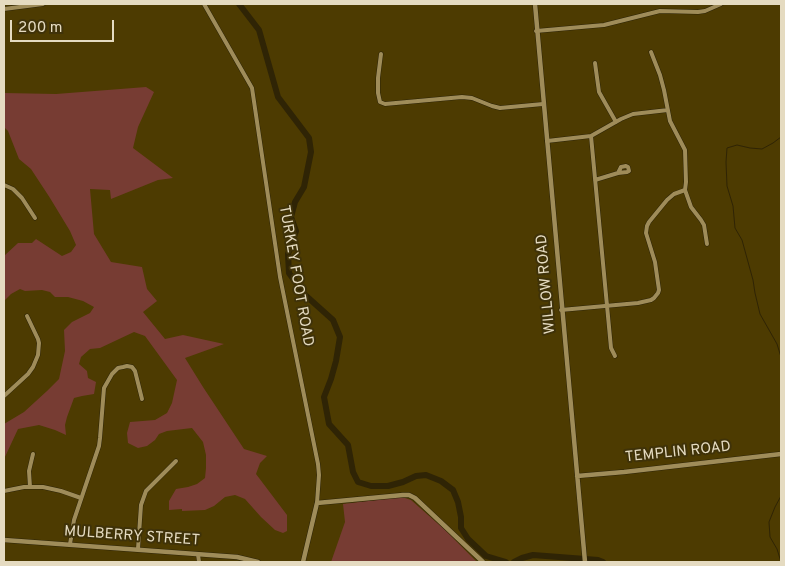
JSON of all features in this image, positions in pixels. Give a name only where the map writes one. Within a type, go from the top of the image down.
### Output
[{"type":"street","points":[[4,9],[43,4]]},
{"type":"street","name":"TURKEY FOOT ROAD","points":[[204,4],[252,88],[280,275],[318,464],[317,503],[303,562]]},
{"type":"street","name":"WILLOW ROAD","points":[[535,4],[585,562]]},
{"type":"street","points":[[536,31],[604,25],[660,11],[698,12],[721,4]]},
{"type":"street","points":[[651,52],[660,75],[674,129],[685,150],[686,182],[684,191],[691,208],[704,225],[707,244]]},
{"type":"street","points":[[381,54],[377,86],[380,102],[385,104],[462,97],[472,98],[500,108],[543,104]]},
{"type":"street","points":[[595,63],[599,92],[616,122]]},
{"type":"street","points":[[547,141],[591,136],[627,116],[668,110]]},
{"type":"street","points":[[591,136],[611,348],[615,356]]},
{"type":"street","points":[[595,180],[618,173]]},
{"type":"street","points":[[4,185],[13,189],[26,203],[35,218]]},
{"type":"street","points":[[562,310],[645,302],[654,298],[659,290],[655,262],[646,232],[647,226],[667,200],[674,194],[684,191]]},
{"type":"street","points":[[4,396],[28,374],[37,359],[40,343],[27,316]]},
{"type":"street","points":[[70,544],[74,520],[99,446],[104,388],[118,368],[132,367],[135,371],[142,399]]},
{"type":"street","points":[[30,487],[29,471],[33,454]]},
{"type":"street","name":"TEMPLIN ROAD","points":[[577,476],[781,454]]},
{"type":"street","points":[[138,549],[141,506],[146,491],[176,461]]},
{"type":"street","points":[[4,491],[30,487],[54,489],[81,498]]},
{"type":"street","points":[[317,503],[409,495],[415,498],[483,562]]},
{"type":"street","name":"MULBERRY STREET","points":[[4,540],[237,557],[258,562]]},
{"type":"street","points":[[198,554],[199,562]]},
{"type":"shaded area","points":[[146,87],[154,92],[138,127],[133,148],[173,178],[158,180],[111,199],[110,190],[90,189],[94,234],[111,262],[142,267],[147,289],[157,301],[143,312],[165,339],[183,335],[224,344],[185,358],[244,449],[267,456],[260,463],[256,474],[287,515],[287,531],[283,533],[275,530],[245,499],[235,495],[225,497],[214,506],[205,510],[169,510],[169,501],[176,489],[197,484],[205,478],[206,455],[203,442],[192,428],[167,431],[159,434],[147,446],[138,448],[128,443],[127,433],[130,422],[155,420],[167,413],[172,403],[177,380],[145,336],[134,332],[100,348],[90,349],[81,357],[79,364],[87,371],[88,378],[96,382],[94,394],[74,398],[65,425],[66,435],[39,425],[18,429],[4,459],[4,424],[24,412],[59,379],[65,351],[64,330],[72,322],[90,313],[94,307],[83,301],[68,297],[55,297],[50,292],[42,290],[25,291],[20,289],[4,301],[4,256],[18,243],[32,243],[36,239],[62,256],[71,252],[76,245],[70,231],[31,169],[19,159],[8,131],[4,127],[4,93],[56,94]]},
{"type":"shaded area","points":[[402,497],[411,500],[477,562],[331,562],[345,522],[343,504]]},
{"type":"waterway","points":[[239,4],[259,30],[278,97],[309,138],[311,152],[304,187],[295,202],[291,217],[296,231],[288,254],[289,273],[304,294],[333,320],[340,337],[336,361],[324,397],[329,424],[348,445],[353,472],[358,482],[371,486],[388,486],[416,476],[426,475],[441,481],[453,490],[458,502],[461,528],[468,539],[486,556],[506,562]]},
{"type":"waterway","points":[[781,137],[762,149],[737,145],[727,148],[726,162],[727,186],[733,206],[735,228],[742,240],[760,314],[777,344],[781,357]]},
{"type":"waterway","points":[[781,496],[769,522],[770,537],[777,549],[781,562]]},
{"type":"waterway","points":[[514,562],[533,555],[603,562]]}]
